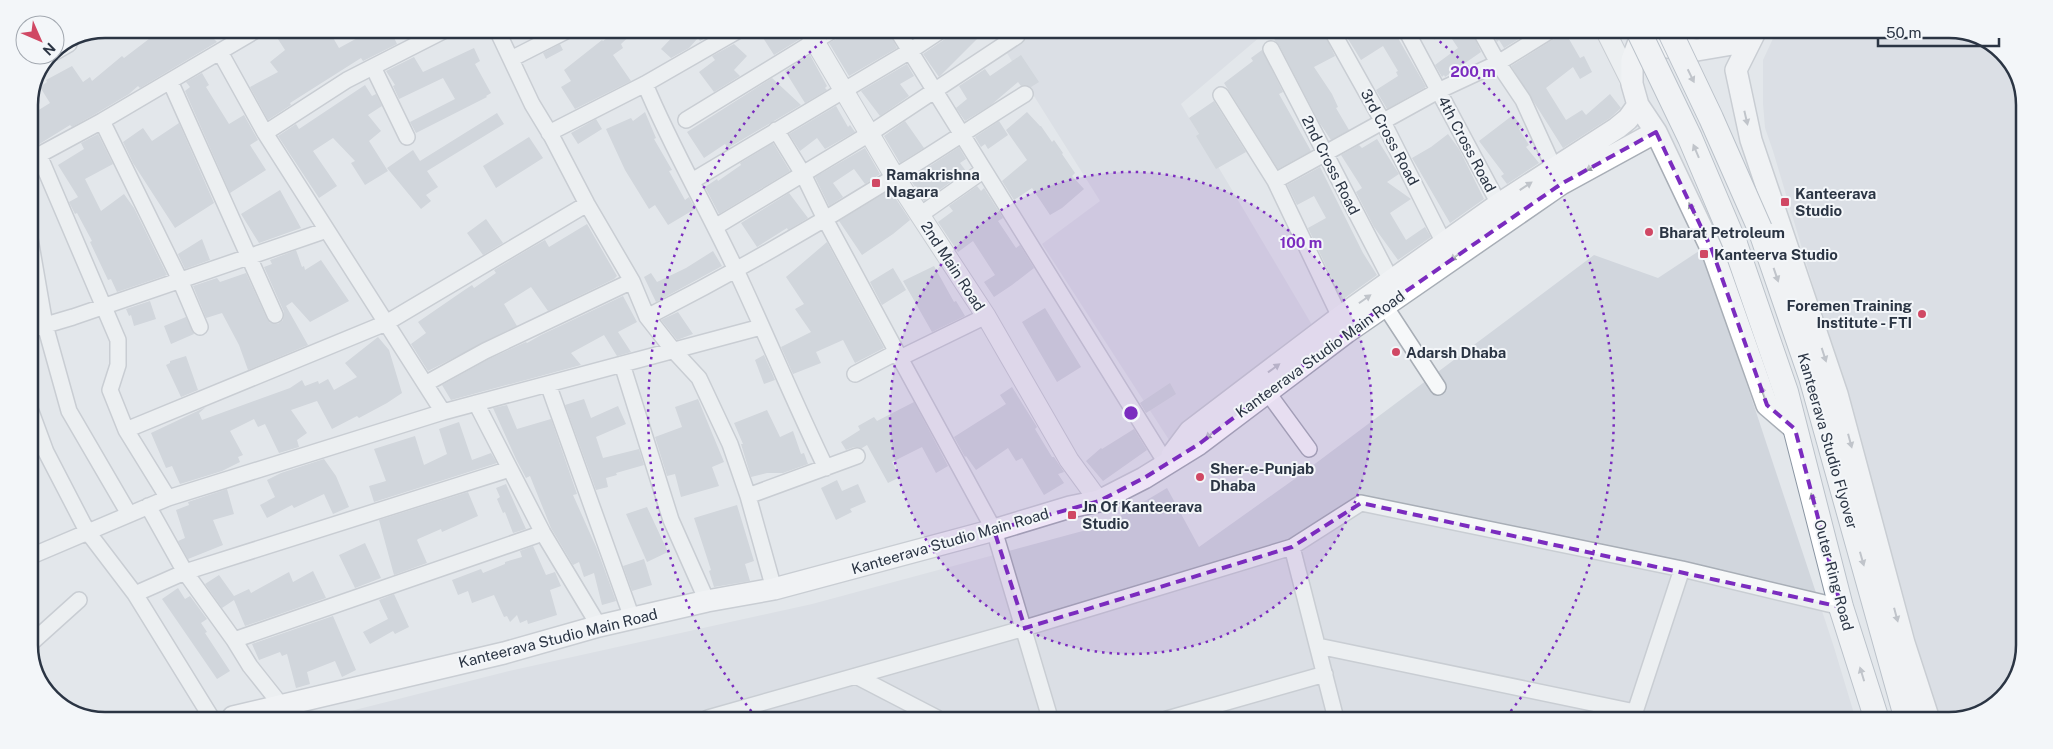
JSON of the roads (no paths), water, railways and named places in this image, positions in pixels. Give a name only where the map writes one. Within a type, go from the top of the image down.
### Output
[{"type":"highway","name":"Kanteerava Studio Flyover","points":[[1643,38],[1690,138],[1735,244],[1786,392],[1795,429]]},
{"type":"highway","name":"Kanteerava Studio Flyover","points":[[1673,38],[1760,229],[1811,377],[1905,712]]},
{"type":"highway","name":"Outer Ring Road","points":[[1795,429],[1841,607],[1874,712]]},
{"type":"main road","points":[[1641,38],[1632,60],[1632,84],[1638,105],[1656,132],[1712,250],[1767,405],[1795,429]]},
{"type":"main road","points":[[1650,38],[1697,50],[1744,38]]},
{"type":"main road","points":[[1751,38],[1736,70],[1751,140],[1837,394],[1904,643],[1926,712]]},
{"type":"main road","points":[[1166,463],[1190,431],[1340,317],[1499,204],[1628,119],[1638,105]]},
{"type":"main road","name":"Kanteerava Studio Main Road","points":[[253,712],[504,653],[632,618],[707,601],[774,589],[994,530],[1070,507],[1099,501],[1144,478],[1199,444],[1315,356],[1561,184],[1656,132]]},
{"type":"street","points":[[168,498],[126,430],[110,390],[118,365],[118,340],[39,155],[102,121],[220,52],[239,38]]},
{"type":"street","points":[[265,133],[348,80],[431,38]]},
{"type":"street","points":[[501,38],[532,104],[632,281],[647,317],[673,350],[699,378],[730,444],[748,496],[774,589]]},
{"type":"street","points":[[511,59],[552,38]]},
{"type":"street","points":[[549,133],[645,84],[714,38]]},
{"type":"street","points":[[686,120],[808,38]]},
{"type":"street","name":"2nd Main Road","points":[[812,38],[895,177],[986,316],[1069,460],[1099,501]]},
{"type":"street","points":[[902,38],[1166,463]]},
{"type":"street","points":[[692,181],[843,89],[910,51],[929,38]]},
{"type":"street","points":[[715,227],[869,134],[1014,38]]},
{"type":"street","name":"3rd Cross Road","points":[[1336,38],[1383,122],[1444,243]]},
{"type":"street","name":"4th Cross Road","points":[[1410,38],[1499,204]]},
{"type":"street","points":[[1484,38],[1523,100],[1554,168]]},
{"type":"street","points":[[1275,181],[1438,92],[1498,62],[1538,38]]},
{"type":"street","points":[[1609,38],[1632,84]]},
{"type":"street","name":"2nd Cross Road","points":[[1271,50],[1391,280]]},
{"type":"street","points":[[220,52],[265,133],[443,412]]},
{"type":"street","points":[[373,67],[408,137]]},
{"type":"street","points":[[170,81],[275,314]]},
{"type":"street","points":[[645,84],[660,120],[736,269],[826,468]]},
{"type":"street","points":[[647,317],[825,219],[1025,94]]},
{"type":"street","points":[[1221,95],[1275,181],[1340,317]]},
{"type":"street","points":[[102,121],[180,280],[200,327]]},
{"type":"street","points":[[776,130],[803,174],[825,219],[994,530],[1025,628],[1048,712]]},
{"type":"street","points":[[920,215],[984,170]]},
{"type":"street","points":[[126,430],[386,323],[587,204]]},
{"type":"street","points":[[38,327],[327,230]]},
{"type":"street","points":[[425,384],[485,351],[632,281]]},
{"type":"street","points":[[38,285],[45,325],[70,412],[129,514]]},
{"type":"street","points":[[1385,306],[1438,387]]},
{"type":"street","points":[[855,374],[986,316]]},
{"type":"street","points":[[38,552],[168,498],[443,412],[761,327]]},
{"type":"street","points":[[622,364],[671,520],[707,601]]},
{"type":"street","points":[[548,384],[632,618]]},
{"type":"street","points":[[1268,393],[1309,449]]},
{"type":"street","points":[[476,403],[543,533],[599,626]]},
{"type":"street","points":[[38,430],[46,452],[86,531],[135,594],[208,712]]},
{"type":"street","points":[[748,496],[857,456]]},
{"type":"street","points":[[135,594],[202,566],[510,469]]},
{"type":"street","points":[[729,712],[1025,628],[1292,547],[1361,503],[1682,570],[1841,607]]},
{"type":"street","points":[[148,506],[186,572],[240,637],[250,666],[281,705]]},
{"type":"street","points":[[240,637],[543,533]]},
{"type":"street","points":[[1292,547],[1334,712]]},
{"type":"street","points":[[1318,646],[1635,712],[1682,570]]},
{"type":"street","points":[[38,637],[79,600]]},
{"type":"street","points":[[1192,712],[1325,674]]},
{"type":"street","points":[[856,676],[926,712]]},
{"type":"place","name":"Ramakrishna Nagara","points":[[876,183]]},
{"type":"place","name":"Kanteerava Studio","points":[[1785,202]]},
{"type":"place","name":"Bharat Petroleum","points":[[1649,232]]},
{"type":"place","name":"Kanteerva Studio","points":[[1704,254]]},
{"type":"place","name":"Foremen Training Institute - FTI","points":[[1922,314]]},
{"type":"place","name":"Adarsh Dhaba","points":[[1396,352]]},
{"type":"place","name":"Sher-e-Punjab Dhaba","points":[[1200,477]]},
{"type":"place","name":"Jn Of Kanteerava Studio","points":[[1072,515]]}]
